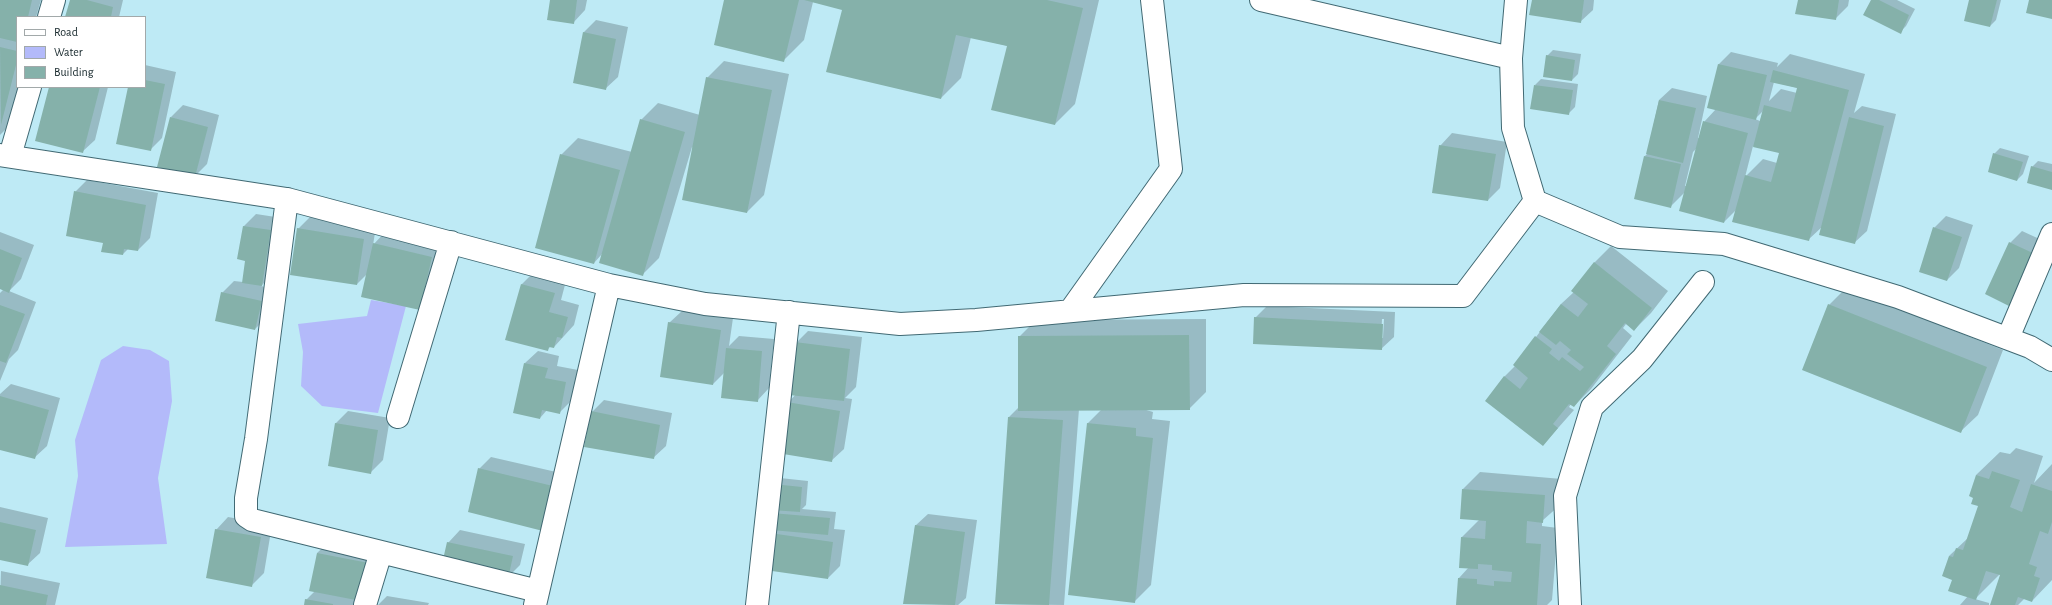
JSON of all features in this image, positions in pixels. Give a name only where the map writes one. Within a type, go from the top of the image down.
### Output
[{"type":"street","points":[[49,16],[54,0]]},
{"type":"street","points":[[1070,311],[1171,169],[1152,0]]},
{"type":"street","points":[[1261,0],[1511,58]]},
{"type":"street","points":[[1516,0],[1511,58],[1513,128],[1535,201]]},
{"type":"street","points":[[30,88],[5,155],[287,199],[609,285],[705,304],[900,324],[1070,311],[1244,295],[1463,296],[1535,201]]},
{"type":"street","points":[[287,199],[256,439],[246,498],[245,514],[248,519],[381,552],[536,598],[609,285]]},
{"type":"street","points":[[1535,201],[1620,237],[1724,244],[1898,297],[2008,338],[2030,347],[2052,360]]},
{"type":"street","points":[[2008,338],[2052,234]]},
{"type":"street","points":[[398,417],[451,242]]},
{"type":"street","points":[[1570,605],[1565,496],[1592,407],[1642,359],[1703,282]]},
{"type":"street","points":[[757,605],[789,312]]},
{"type":"street","points":[[365,605],[381,552]]},
{"type":"water","points":[[371,300],[406,306],[378,413],[322,406],[301,386],[303,352],[298,324],[367,316]]},
{"type":"water","points":[[123,346],[150,350],[169,361],[172,401],[158,478],[167,544],[65,547],[78,476],[75,440],[101,360]]},
{"type":"building","points":[[0,0],[32,0],[28,16],[16,16],[16,42],[0,38]]},
{"type":"building","points":[[70,0],[87,0],[113,7],[111,16],[65,16]]},
{"type":"building","points":[[550,0],[577,0],[574,24],[547,20]]},
{"type":"building","points":[[724,0],[799,0],[784,62],[714,45]]},
{"type":"building","points":[[804,0],[1047,0],[1083,8],[1055,125],[991,110],[1007,46],[956,35],[941,99],[826,72],[842,10]]},
{"type":"building","points":[[1532,0],[1584,0],[1581,23],[1529,15]]},
{"type":"building","points":[[1798,0],[1839,0],[1836,20],[1795,14]]},
{"type":"building","points":[[1871,0],[1879,0],[1909,15],[1901,34],[1863,15]]},
{"type":"building","points":[[1969,0],[1997,0],[1990,27],[1964,21]]},
{"type":"building","points":[[2029,0],[2052,0],[2052,19],[2026,13]]},
{"type":"building","points":[[583,32],[616,39],[606,90],[573,83]]},
{"type":"building","points":[[0,47],[16,51],[16,65],[1,125]]},
{"type":"building","points":[[1546,55],[1575,60],[1572,81],[1543,77]]},
{"type":"building","points":[[1718,64],[1767,75],[1756,120],[1707,108]]},
{"type":"building","points":[[1773,70],[1849,90],[1809,241],[1732,222],[1745,175],[1771,182],[1779,153],[1753,147],[1764,105],[1791,112],[1797,88],[1770,82]]},
{"type":"building","points":[[706,77],[772,90],[747,213],[682,200]]},
{"type":"building","points":[[146,80],[165,84],[151,151],[116,144],[128,88],[146,88]]},
{"type":"building","points":[[1534,85],[1573,90],[1569,115],[1530,109]]},
{"type":"building","points":[[49,88],[100,88],[83,153],[35,141]]},
{"type":"building","points":[[1659,100],[1696,108],[1683,163],[1646,154]]},
{"type":"building","points":[[170,117],[208,127],[195,177],[157,167]]},
{"type":"building","points":[[1849,117],[1884,126],[1855,244],[1819,235]]},
{"type":"building","points":[[640,119],[685,132],[643,276],[599,263]]},
{"type":"building","points":[[1703,121],[1748,133],[1724,223],[1679,211]]},
{"type":"building","points":[[1439,145],[1496,154],[1488,201],[1432,193]]},
{"type":"building","points":[[1993,153],[2023,162],[2017,181],[1988,172]]},
{"type":"building","points":[[560,154],[620,170],[594,264],[535,248]]},
{"type":"building","points":[[1644,156],[1681,164],[1671,208],[1634,199]]},
{"type":"building","points":[[2031,166],[2052,172],[2052,190],[2027,183]]},
{"type":"building","points":[[74,191],[146,205],[138,251],[124,249],[123,255],[101,252],[103,243],[66,236]]},
{"type":"building","points":[[243,226],[271,230],[262,286],[242,283],[245,261],[237,259]]},
{"type":"building","points":[[1933,227],[1962,237],[1947,281],[1919,272]]},
{"type":"building","points":[[297,228],[364,239],[357,285],[290,275]]},
{"type":"building","points":[[2009,242],[2035,254],[2011,307],[1985,294]]},
{"type":"building","points":[[373,243],[432,257],[420,310],[361,297]]},
{"type":"building","points":[[0,249],[22,258],[9,293],[0,289]]},
{"type":"building","points":[[1594,262],[1652,308],[1634,331],[1625,323],[1607,346],[1616,354],[1574,407],[1569,404],[1553,424],[1558,428],[1543,446],[1485,401],[1504,376],[1520,389],[1528,378],[1513,365],[1535,336],[1552,349],[1549,353],[1559,361],[1562,357],[1580,371],[1584,367],[1567,354],[1571,350],[1560,341],[1556,345],[1539,332],[1561,304],[1578,317],[1588,304],[1571,291]]},
{"type":"building","points":[[521,284],[555,293],[549,312],[568,317],[562,338],[557,337],[554,348],[549,347],[548,351],[505,340]]},
{"type":"building","points":[[221,292],[262,301],[255,330],[215,321]]},
{"type":"building","points":[[1828,304],[1987,367],[1961,433],[1802,370]]},
{"type":"building","points":[[0,305],[25,314],[6,363],[0,361]]},
{"type":"building","points":[[1254,317],[1383,324],[1382,350],[1253,344]]},
{"type":"building","points":[[668,322],[721,330],[713,385],[660,377]]},
{"type":"building","points":[[1189,335],[1190,410],[1018,411],[1018,336]]},
{"type":"building","points":[[795,342],[850,349],[844,401],[789,395]]},
{"type":"building","points":[[726,348],[762,351],[758,402],[721,398]]},
{"type":"building","points":[[524,363],[548,368],[545,378],[566,382],[560,414],[542,410],[540,419],[513,413]]},
{"type":"building","points":[[0,396],[49,410],[35,459],[0,450]]},
{"type":"building","points":[[787,402],[840,411],[832,462],[777,453]]},
{"type":"building","points":[[591,411],[660,425],[654,459],[584,447]]},
{"type":"building","points":[[1008,417],[1063,420],[1049,605],[995,604]]},
{"type":"building","points":[[335,423],[378,430],[371,474],[328,466]]},
{"type":"building","points":[[1087,423],[1136,428],[1136,436],[1153,438],[1135,603],[1068,595]]},
{"type":"building","points":[[478,468],[553,486],[543,531],[468,512]]},
{"type":"building","points":[[1992,471],[2020,480],[2010,507],[2022,512],[2031,484],[2052,491],[2052,522],[2048,534],[2040,531],[2029,564],[2037,567],[2034,576],[2040,578],[2032,602],[2018,597],[2015,605],[1990,605],[2000,575],[1986,571],[1976,600],[1948,591],[1952,580],[1942,576],[1949,556],[1953,557],[1956,548],[1963,550],[1978,506],[1971,504],[1973,498],[1969,496],[1976,475],[1989,479]]},
{"type":"building","points":[[773,484],[802,487],[800,512],[771,510]]},
{"type":"building","points":[[1462,489],[1545,495],[1543,523],[1527,521],[1526,543],[1541,544],[1537,605],[1456,605],[1458,578],[1477,579],[1477,584],[1494,586],[1494,581],[1511,582],[1512,572],[1492,570],[1492,565],[1478,564],[1478,569],[1459,568],[1461,537],[1485,539],[1486,521],[1460,519]]},
{"type":"building","points":[[772,513],[830,518],[828,535],[771,530]]},
{"type":"building","points":[[0,522],[36,530],[28,566],[0,560]]},
{"type":"building","points":[[915,525],[965,532],[955,605],[903,604]]},
{"type":"building","points":[[215,529],[261,537],[252,587],[206,578]]},
{"type":"building","points":[[770,533],[833,542],[828,579],[765,570]]},
{"type":"building","points":[[447,542],[513,556],[508,579],[442,564]]},
{"type":"building","points":[[317,553],[369,563],[361,601],[309,591]]},
{"type":"building","points":[[0,585],[48,595],[46,605],[0,605]]},
{"type":"building","points":[[305,599],[333,604],[333,605],[304,605]]}]
